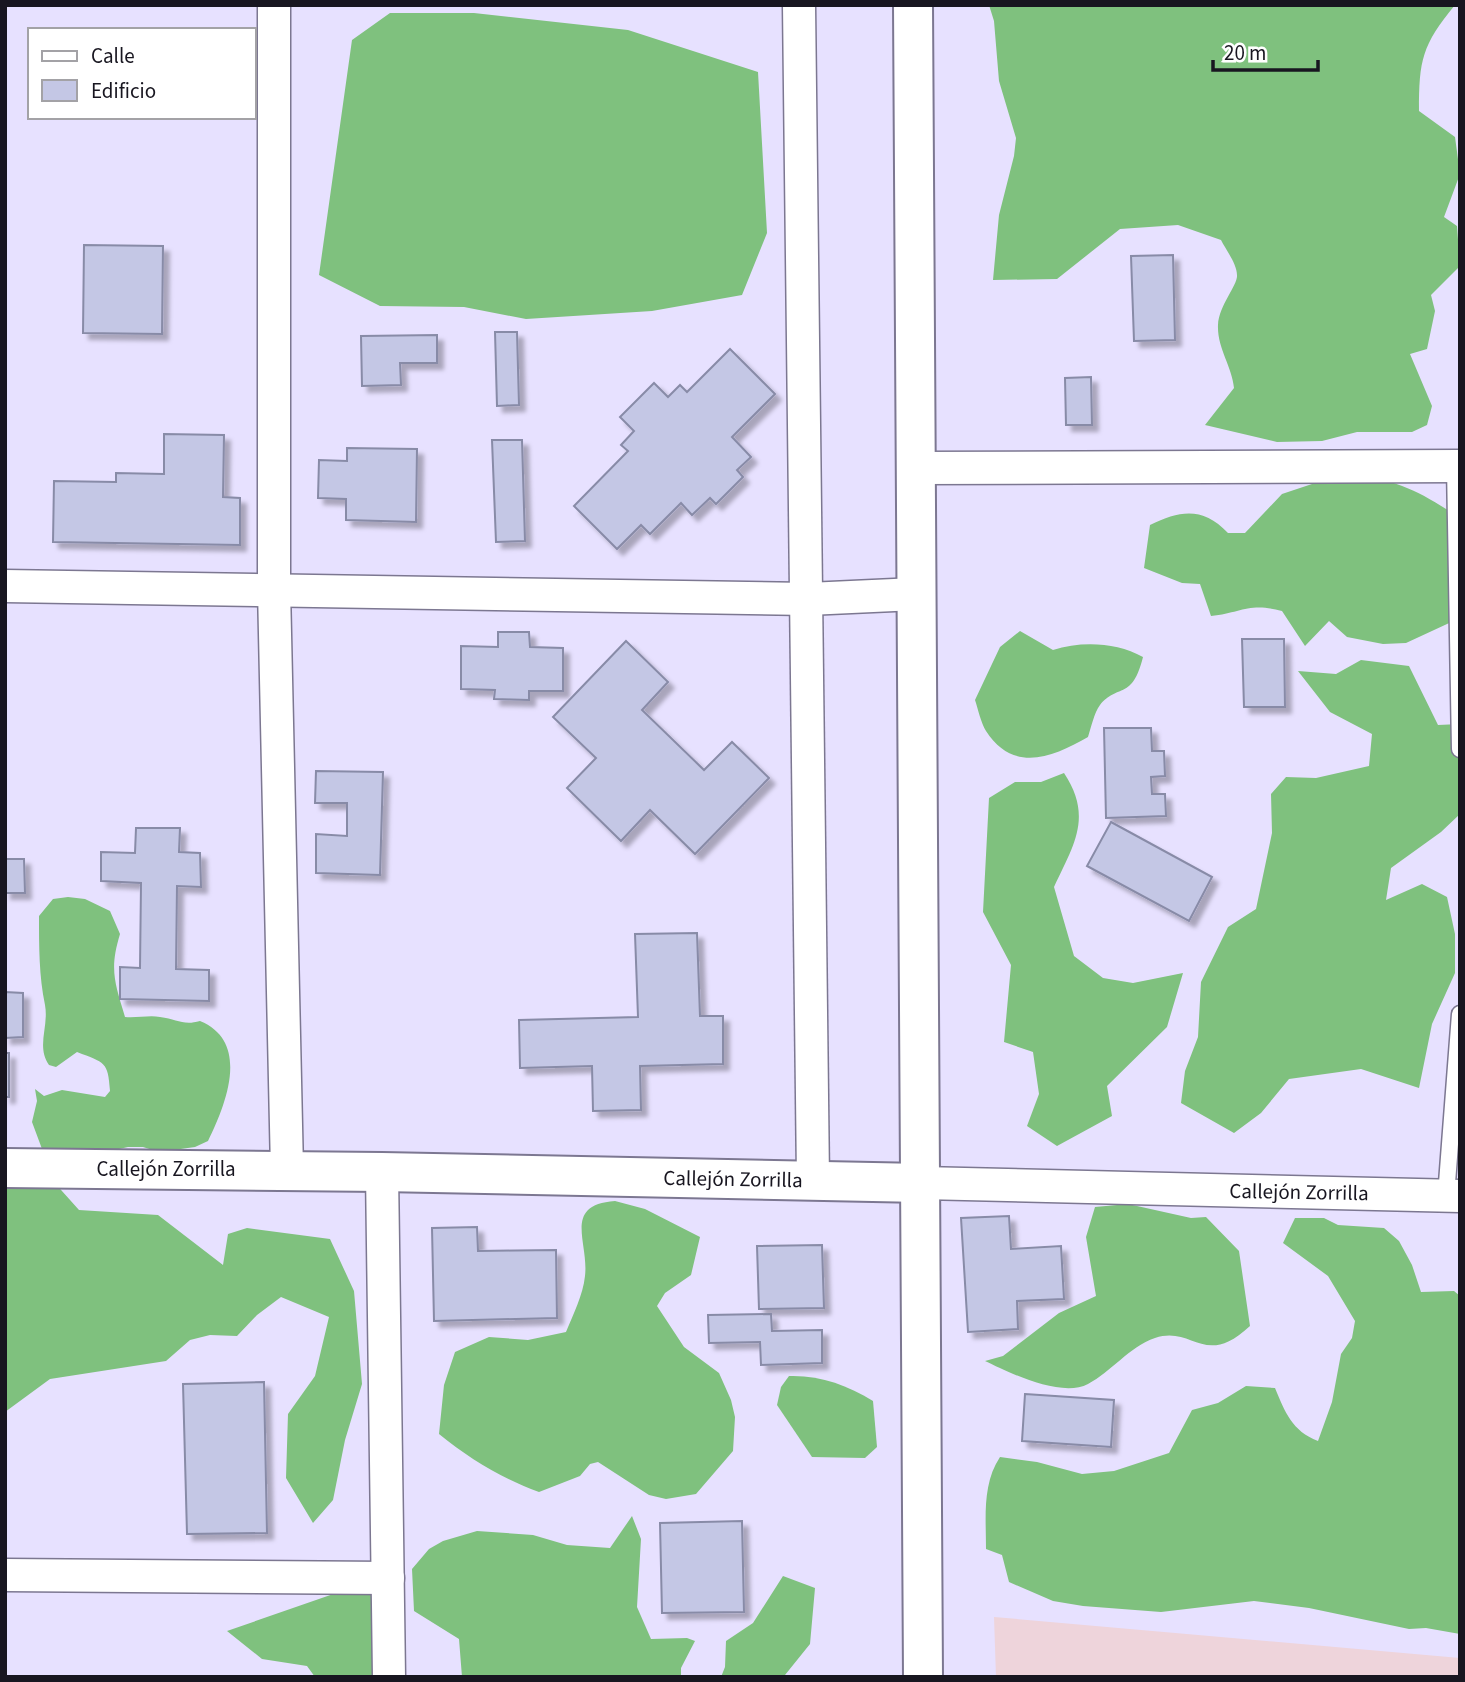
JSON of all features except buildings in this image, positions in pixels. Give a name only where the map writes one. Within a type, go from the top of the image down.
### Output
[{"type":"main road","points":[[913,5],[923,1677]]},
{"type":"main road","name":"Callejón Zorrilla","points":[[5,1168],[382,1171],[922,1183]]},
{"type":"street","points":[[274,5],[274,589],[287,1170]]},
{"type":"street","points":[[799,5],[813,1180]]},
{"type":"street","points":[[917,468],[1457,466]]},
{"type":"street","points":[[5,586],[808,598],[916,594]]},
{"type":"street","points":[[382,1171],[389,1677]]},
{"type":"street","name":"Callejón Zorrilla","points":[[922,1183],[1453,1196]]},
{"type":"street","points":[[5,1575],[388,1578]]},
{"type":"lane","points":[[1457,466],[1460,749]]},
{"type":"lane","points":[[1453,1196],[1460,1014]]},
{"type":"shaded area","points":[[994,1617],[1460,1658],[1460,1677],[996,1677]]},
{"type":"green space","points":[[989,5],[1455,5],[1429,43],[1420,79],[1419,111],[1455,137],[1460,174],[1444,217],[1457,226],[1460,266],[1431,295],[1435,311],[1427,349],[1410,354],[1432,406],[1427,425],[1412,432],[1357,432],[1322,441],[1277,442],[1205,425],[1234,388],[1218,325],[1237,279],[1237,271],[1221,240],[1178,225],[1120,229],[1057,279],[993,280],[999,215],[1016,138],[999,81],[994,21]]},
{"type":"green space","points":[[390,13],[474,13],[628,30],[758,72],[767,233],[742,295],[652,311],[526,319],[464,307],[380,306],[319,275],[352,40]]},
{"type":"green space","points":[[1348,472],[1407,488],[1460,518],[1460,618],[1406,643],[1383,644],[1347,637],[1329,621],[1305,646],[1282,611],[1253,608],[1211,616],[1200,584],[1182,583],[1144,568],[1150,525],[1172,516],[1191,514],[1210,519],[1228,533],[1245,533],[1282,494]]},
{"type":"green space","points":[[1020,631],[1053,650],[1098,644],[1121,648],[1143,657],[1139,671],[1129,686],[1100,705],[1088,737],[1061,751],[1034,758],[1009,753],[997,744],[984,728],[975,700],[1000,647]]},
{"type":"green space","points":[[1361,660],[1409,666],[1438,725],[1460,724],[1460,814],[1441,832],[1391,868],[1386,900],[1422,884],[1447,897],[1455,934],[1455,973],[1432,1024],[1419,1088],[1361,1069],[1289,1079],[1261,1113],[1234,1133],[1181,1103],[1185,1071],[1198,1037],[1201,982],[1228,927],[1256,909],[1272,833],[1271,794],[1286,777],[1316,778],[1369,766],[1372,734],[1330,712],[1298,671],[1336,674]]},
{"type":"green space","points":[[1064,773],[1073,789],[1079,817],[1074,844],[1054,887],[1074,956],[1103,978],[1133,983],[1183,973],[1167,1027],[1107,1086],[1112,1116],[1057,1146],[1027,1126],[1039,1094],[1033,1052],[1004,1042],[1011,965],[983,912],[989,798],[1015,782],[1041,782]]},
{"type":"green space","points":[[53,899],[85,899],[110,911],[120,934],[114,967],[118,995],[125,1017],[156,1016],[180,1022],[200,1021],[216,1031],[225,1043],[230,1058],[230,1075],[222,1110],[208,1141],[195,1147],[159,1152],[143,1147],[128,1147],[97,1154],[45,1157],[32,1122],[37,1101],[35,1089],[44,1096],[62,1090],[105,1097],[110,1091],[106,1068],[99,1061],[77,1052],[56,1067],[49,1065],[43,1051],[46,1013],[40,972],[39,916]]},
{"type":"green space","points":[[53,1181],[79,1210],[158,1215],[223,1265],[228,1234],[247,1228],[330,1239],[354,1291],[362,1384],[345,1440],[333,1500],[313,1523],[286,1478],[288,1414],[315,1376],[329,1317],[281,1297],[257,1315],[237,1336],[210,1335],[190,1340],[166,1361],[50,1379],[5,1412],[5,1187]]},
{"type":"green space","points":[[615,1201],[645,1209],[700,1237],[691,1275],[665,1293],[657,1306],[684,1347],[719,1373],[735,1417],[733,1451],[696,1494],[666,1499],[649,1495],[598,1462],[590,1464],[580,1476],[539,1492],[486,1467],[439,1434],[444,1385],[455,1352],[489,1337],[528,1340],[566,1332],[584,1283],[583,1218],[599,1204]]},
{"type":"green space","points":[[1128,1204],[1191,1218],[1206,1217],[1239,1251],[1250,1326],[1221,1344],[1210,1345],[1168,1336],[1155,1338],[1137,1347],[1096,1379],[1077,1388],[1036,1382],[985,1361],[1003,1356],[1059,1313],[1096,1296],[1086,1237],[1095,1207]]},
{"type":"green space","points":[[1295,1218],[1324,1218],[1338,1225],[1384,1228],[1399,1241],[1412,1265],[1421,1292],[1454,1291],[1460,1296],[1460,1634],[1426,1628],[1409,1629],[1309,1608],[1254,1601],[1161,1612],[1083,1606],[1053,1601],[1009,1582],[1002,1555],[986,1549],[988,1490],[994,1467],[1000,1457],[1037,1462],[1082,1474],[1114,1471],[1169,1453],[1192,1410],[1218,1403],[1246,1386],[1275,1388],[1286,1413],[1296,1426],[1318,1441],[1332,1402],[1341,1354],[1352,1338],[1355,1321],[1328,1276],[1283,1243]]},
{"type":"green space","points":[[789,1376],[812,1377],[833,1382],[873,1401],[877,1447],[865,1458],[812,1457],[777,1405],[781,1387]]},
{"type":"green space","points":[[632,1516],[641,1539],[637,1607],[651,1639],[687,1638],[695,1641],[681,1668],[681,1677],[462,1677],[459,1639],[414,1611],[412,1569],[429,1549],[443,1541],[477,1531],[533,1535],[567,1545],[610,1548]]},
{"type":"green space","points":[[783,1576],[815,1588],[810,1644],[785,1675],[721,1677],[725,1667],[726,1641],[753,1623]]},
{"type":"green space","points":[[373,1590],[393,1677],[315,1677],[307,1666],[262,1659],[227,1631],[342,1591]]}]
